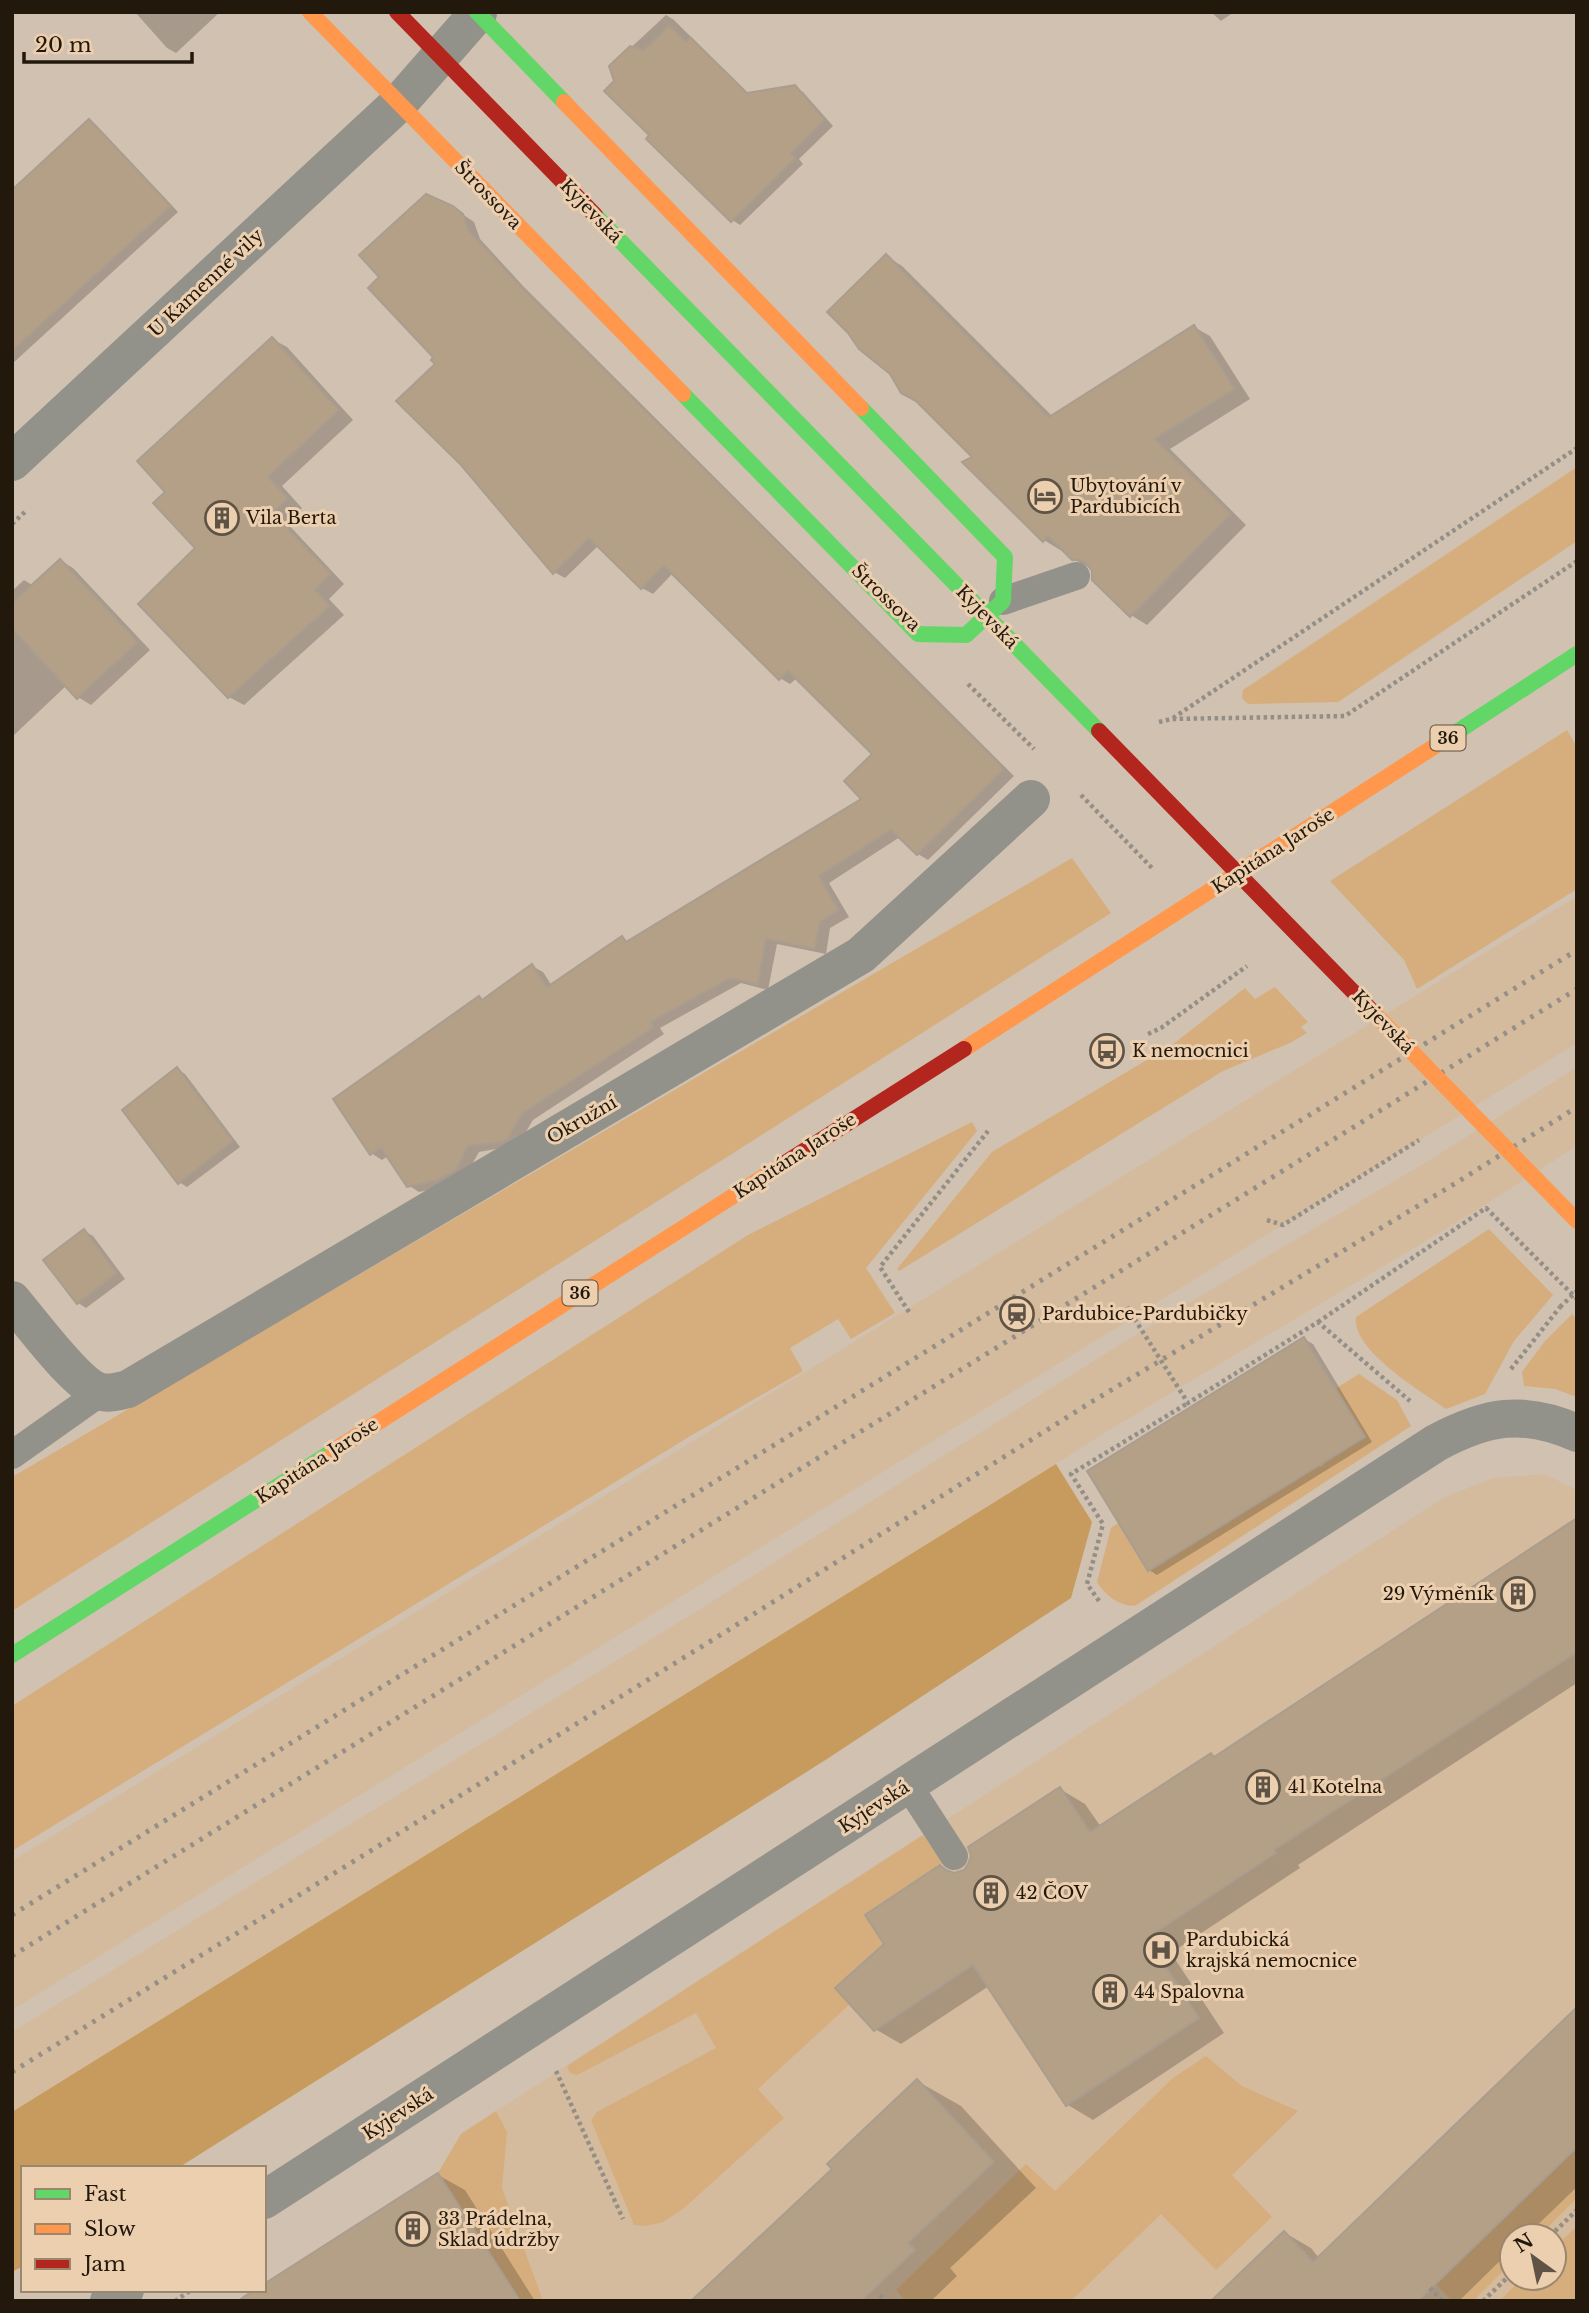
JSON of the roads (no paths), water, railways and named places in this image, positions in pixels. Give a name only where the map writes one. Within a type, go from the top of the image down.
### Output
[{"type":"street","name":"Štrossova","points":[[310,12],[918,634],[966,635],[1003,601]]},
{"type":"street","name":"Kyjevská","points":[[397,12],[1577,1221]]},
{"type":"street","name":"U Kamenné vily","points":[[12,462],[399,103],[478,12]]},
{"type":"street","points":[[478,12],[1005,557],[1003,601]]},
{"type":"street","name":"Kapitána Jaroše","points":[[12,1655],[1577,654]]},
{"type":"street","name":"Okružní","points":[[101,1392],[128,1389],[861,955],[1022,807]]},
{"type":"street","points":[[12,1300],[81,1381],[101,1392]]},
{"type":"street","name":"Kyjevská","points":[[266,2199],[1436,1443],[1471,1425],[1505,1418],[1534,1419],[1577,1433]]},
{"type":"lane","points":[[1003,601],[1076,576]]},
{"type":"lane","points":[[12,1455],[101,1392]]},
{"type":"lane","points":[[908,1785],[954,1856]]},
{"type":"railway","points":[[12,1915],[1577,950]]},
{"type":"railway","points":[[12,1956],[1577,989]]},
{"type":"railway","points":[[12,2072],[714,1639],[1093,1401],[1451,1186],[1577,1107]]},
{"type":"place","name":"Ubytování v Pardubicích","points":[[1045,496]]},
{"type":"place","name":"Vila Berta","points":[[222,518]]},
{"type":"place","name":"K nemocnici","points":[[1107,1051]]},
{"type":"place","name":"Pardubice-Pardubičky","points":[[1017,1314]]},
{"type":"place","name":"29 Výměník","points":[[1518,1594]]},
{"type":"place","name":"41 Kotelna","points":[[1263,1787]]},
{"type":"place","name":"42 ČOV","points":[[991,1893]]},
{"type":"place","name":"Pardubická krajská nemocnice","points":[[1161,1950]]},
{"type":"place","name":"44 Spalovna","points":[[1110,1992]]},
{"type":"place","name":"33 Prádelna, Sklad údržby","points":[[413,2229]]}]
